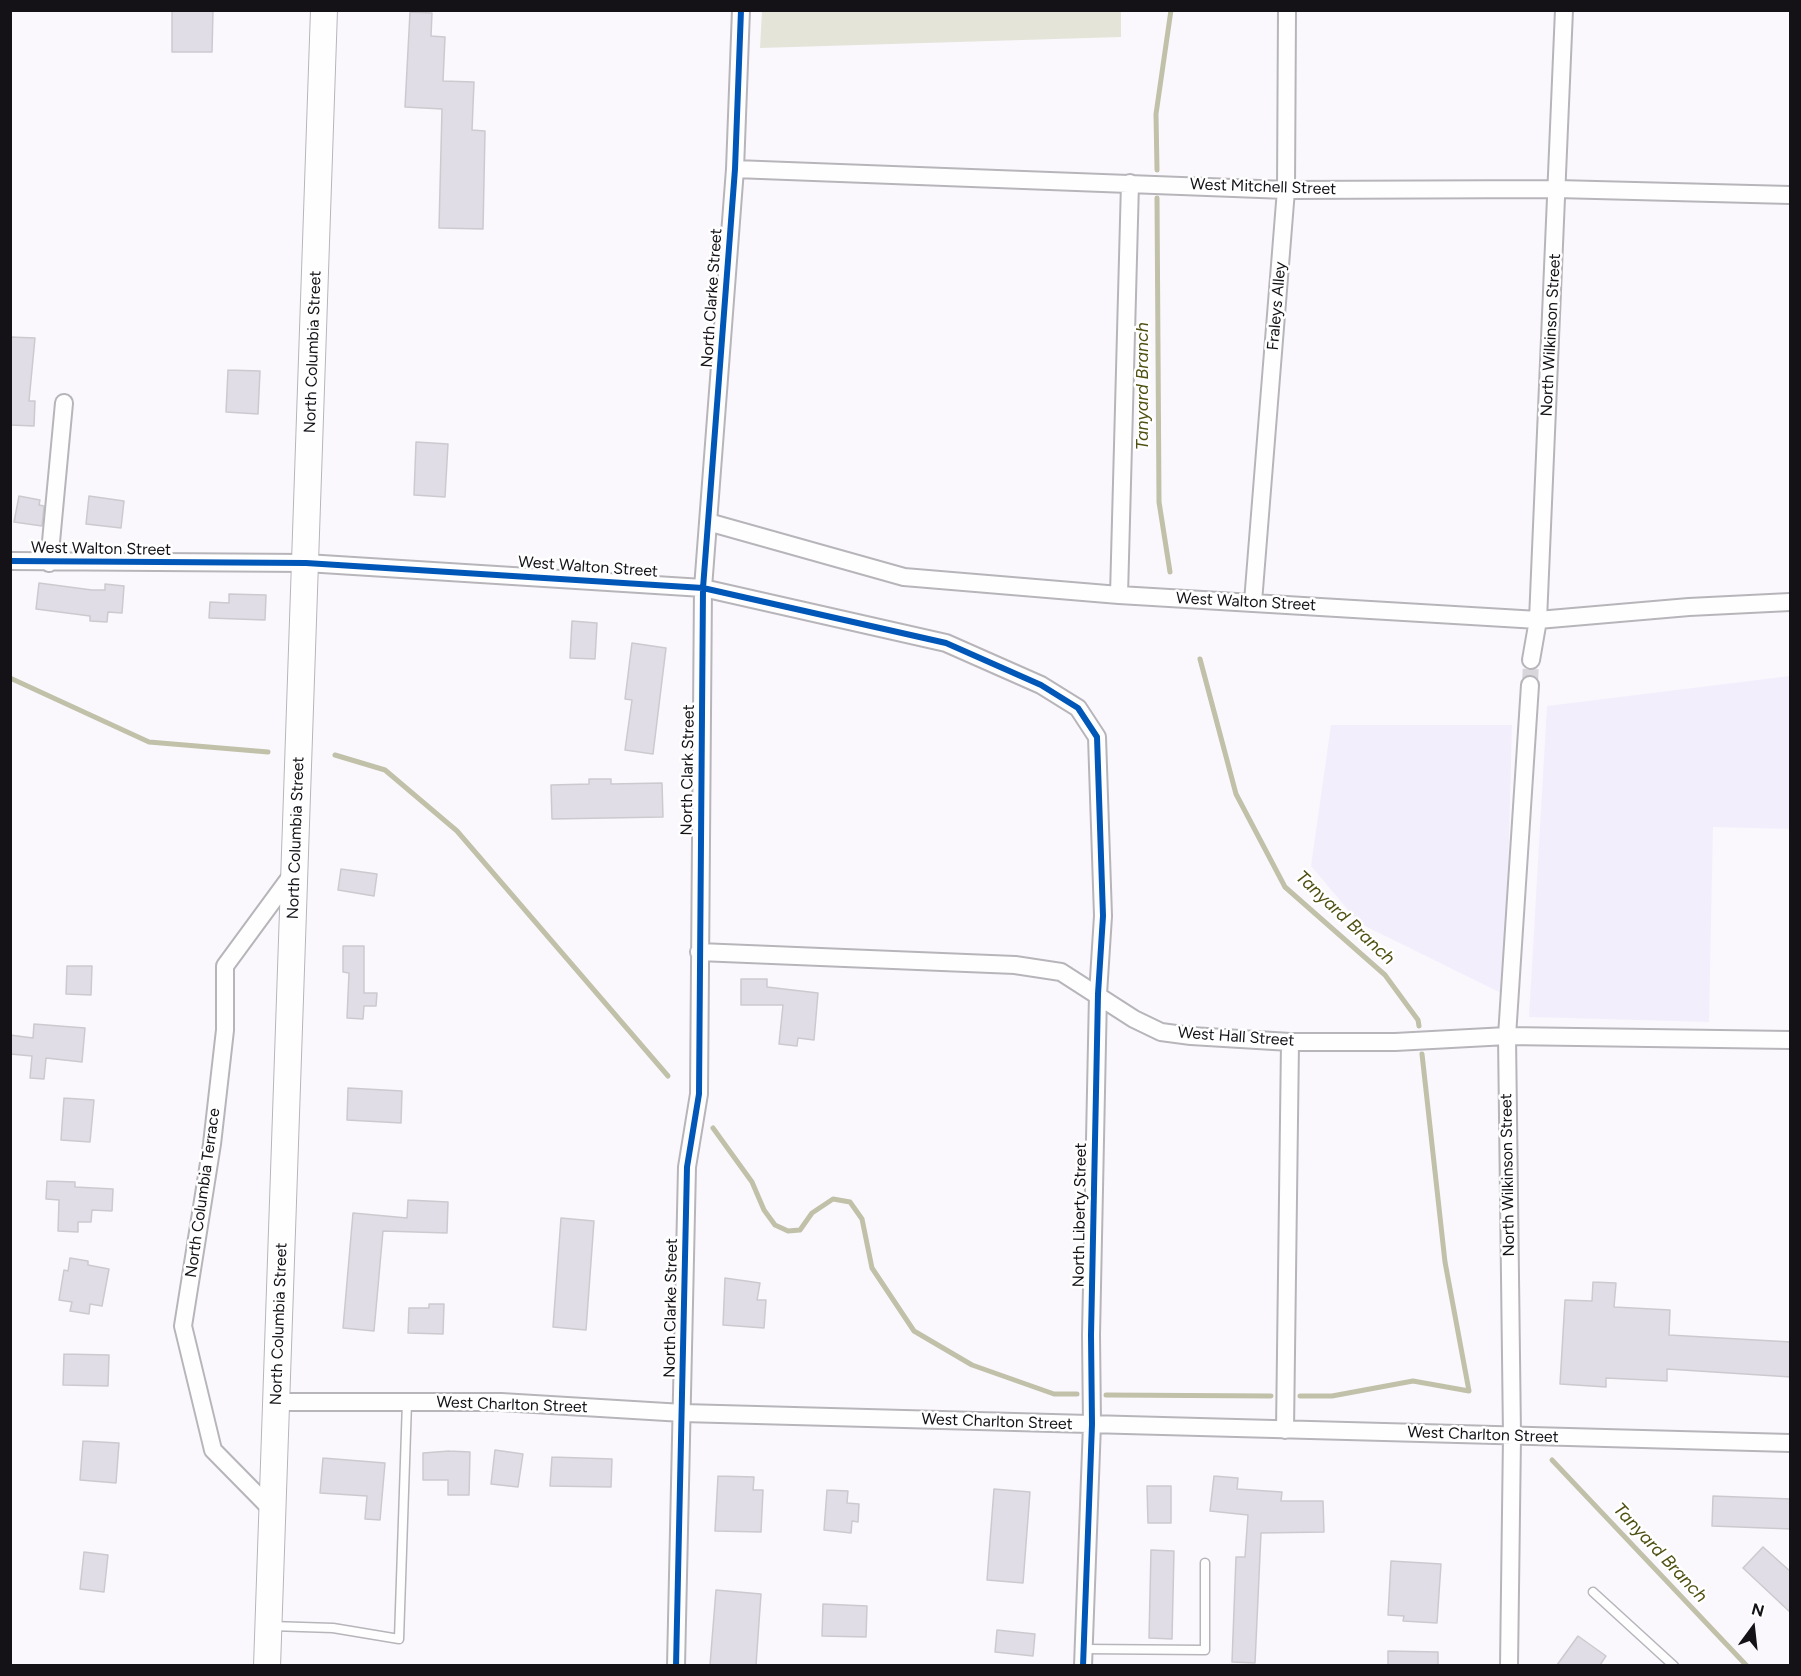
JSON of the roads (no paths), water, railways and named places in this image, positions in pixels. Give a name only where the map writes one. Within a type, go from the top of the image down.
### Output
[{"type":"main road","name":"North Columbia Street","points":[[267,1665],[324,10]]},
{"type":"street","name":"North Clarke Street","points":[[703,588],[735,169],[741,10]]},
{"type":"street","name":"Fraleys Alley","points":[[1253,602],[1286,189],[1287,10]]},
{"type":"street","name":"North Wilkinson Street","points":[[1532,660],[1538,620],[1564,10]]},
{"type":"street","name":"West Mitchell Street","points":[[735,169],[1286,189],[1557,189],[1791,195]]},
{"type":"street","points":[[1119,595],[1130,183]]},
{"type":"street","points":[[49,563],[64,403]]},
{"type":"street","name":"West Walton Street","points":[[708,522],[904,577],[1119,595],[1538,620],[1689,607],[1791,603]]},
{"type":"street","name":"West Walton Street","points":[[10,561],[306,563],[703,588],[946,643],[1041,685],[1078,708],[1097,737],[1099,766]]},
{"type":"street","name":"North Clark Street","points":[[699,952],[703,588]]},
{"type":"street","name":"North Wilkinson Street","points":[[1509,1665],[1512,1436],[1507,1036],[1530,685]]},
{"type":"street","name":"North Liberty Street","points":[[1083,1657],[1092,1424],[1091,1323],[1098,994],[1103,916],[1099,766]]},
{"type":"street","name":"North Columbia Terrace","points":[[273,1511],[213,1449],[183,1326],[213,1132],[225,1030],[225,966],[295,870]]},
{"type":"street","name":"North Clarke Street","points":[[676,1665],[687,1167],[699,1094],[699,952]]},
{"type":"street","name":"West Hall Street","points":[[699,952],[1015,965],[1061,972],[1134,1019],[1161,1032],[1290,1042],[1395,1042],[1507,1036],[1791,1040]]},
{"type":"street","points":[[1285,1430],[1290,1042]]},
{"type":"street","name":"West Charlton Street","points":[[276,1402],[501,1402],[683,1413],[1791,1443]]},
{"type":"lane","points":[[268,1626],[333,1628],[399,1639],[407,1402]]},
{"type":"lane","points":[[1083,1657],[1205,1650],[1205,1563]]},
{"type":"lane","points":[[1593,1592],[1674,1665]]},
{"type":"waterway","name":"Tanyard Branch","points":[[1157,170],[1156,114],[1171,10]]},
{"type":"waterway","name":"Tanyard Branch","points":[[1157,198],[1159,502],[1170,572]]},
{"type":"waterway","name":"Tanyard Branch","points":[[1200,659],[1236,794],[1285,887],[1385,975],[1418,1020],[1419,1026]]},
{"type":"waterway","points":[[10,678],[149,742],[268,752]]},
{"type":"waterway","points":[[335,755],[385,770],[457,831],[668,1076]]},
{"type":"waterway","name":"Tanyard Branch","points":[[1300,1396],[1332,1396],[1413,1381],[1469,1391],[1445,1262],[1422,1054]]},
{"type":"waterway","points":[[713,1128],[752,1182],[764,1210],[775,1225],[788,1231],[800,1230],[812,1213],[833,1199],[850,1202],[862,1219],[872,1268],[914,1331],[972,1365],[1054,1394],[1077,1394]]},
{"type":"waterway","points":[[1106,1395],[1271,1396]]},
{"type":"waterway","name":"Tanyard Branch","points":[[1552,1460],[1747,1666]]},
{"type":"tunnel","points":[[1530,685],[1531,660]]}]
